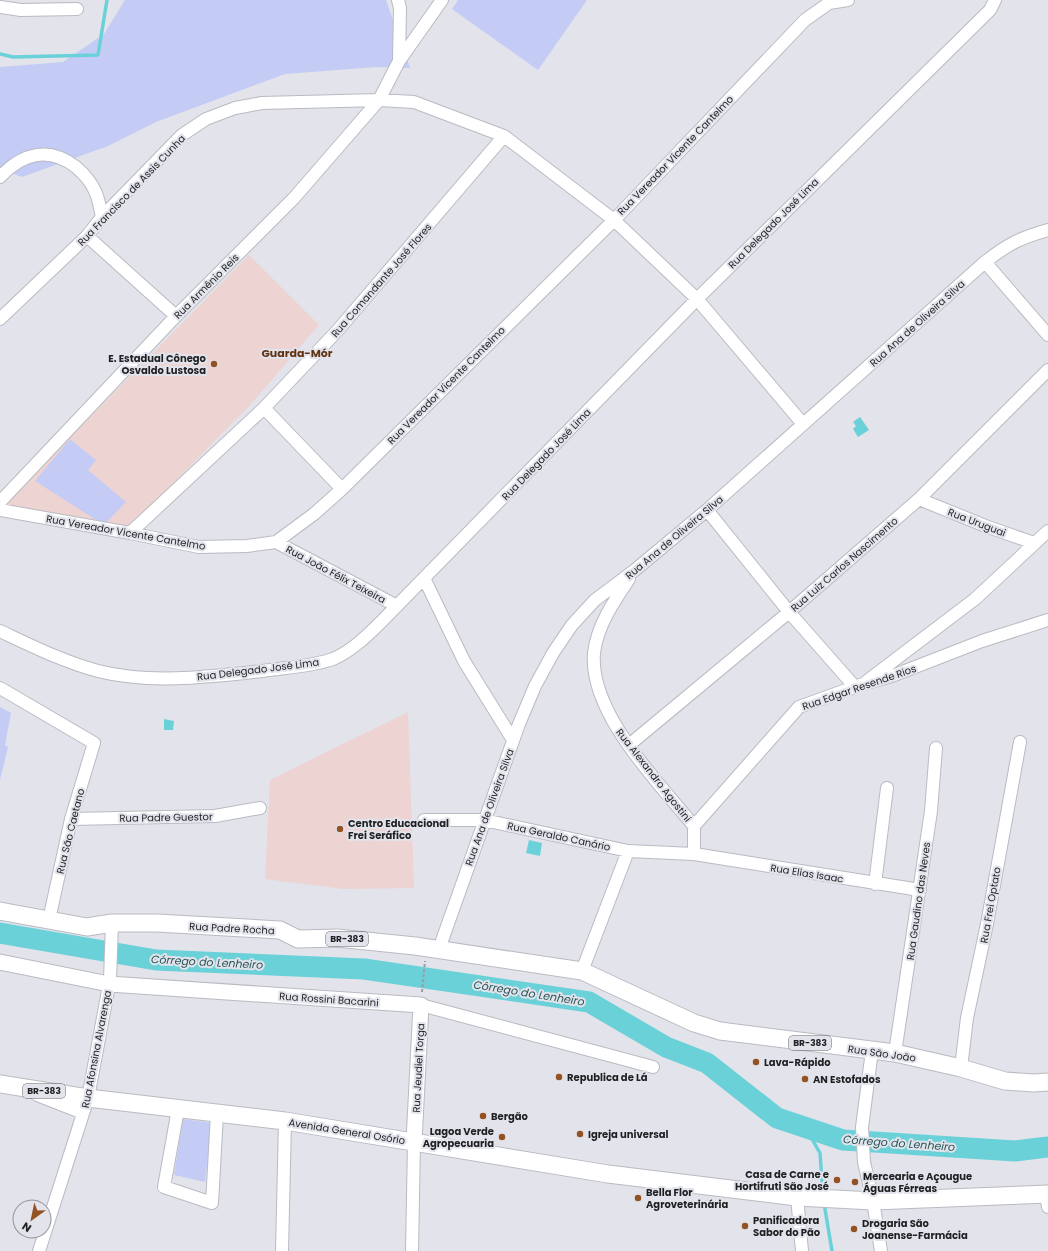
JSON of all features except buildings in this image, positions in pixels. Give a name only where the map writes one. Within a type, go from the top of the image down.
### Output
[{"type":"highway","name":"Rua Padre Rocha","points":[[0,911],[87,927],[112,923],[157,923],[280,930],[298,939],[337,938],[439,949],[582,971]]},
{"type":"highway","name":"Rua São João","points":[[582,971],[694,1023],[720,1031],[895,1053],[961,1068],[1005,1081],[1034,1083],[1048,1082]]},
{"type":"highway","name":"Avenida General Osório","points":[[8,1085],[85,1105],[178,1109],[285,1121],[608,1174],[797,1197],[873,1201]]},
{"type":"highway","name":"BR-383","points":[[873,1201],[1047,1198]]},
{"type":"main road","name":"Rua Rossini Bacarini","points":[[0,962],[109,982],[421,999]]},
{"type":"main road","name":"Rua Jeudiel Torga","points":[[414,1142],[421,999]]},
{"type":"street","name":"Rua Armênio Reis","points":[[398,0],[400,8],[399,61]]},
{"type":"street","name":"Rua Armênio Reis","points":[[0,502],[176,316],[294,198],[379,100],[399,61],[442,0]]},
{"type":"street","name":"Rua Vereador Vicente Cantelmo","points":[[0,510],[199,547],[248,546],[276,542],[314,514],[342,489],[614,220],[805,20],[829,3],[848,0]]},
{"type":"street","name":"Rua Delegado José Lima","points":[[0,631],[64,660],[99,671],[136,677],[204,678],[311,665],[334,658],[368,634],[397,606],[697,299],[990,10],[995,0]]},
{"type":"street","points":[[0,7],[21,10],[77,9]]},
{"type":"street","name":"Rua Francisco de Assis Cunha","points":[[0,319],[87,236],[102,217],[182,135],[206,119],[235,108],[262,103],[379,100],[414,102],[504,136],[614,220],[697,299],[803,424]]},
{"type":"street","name":"Rua Comandante José Flores","points":[[130,533],[264,408],[338,330],[504,136]]},
{"type":"street","points":[[0,176],[8,168],[26,157],[48,154],[66,160],[83,173],[95,190],[102,217]]},
{"type":"street","name":"Rua Ana de Oliveira Silva","points":[[439,949],[484,820],[535,686],[553,653],[572,625],[596,600],[635,570],[707,510],[985,262],[1003,248],[1019,239],[1048,230]]},
{"type":"street","points":[[87,236],[176,316]]},
{"type":"street","points":[[985,262],[1048,335]]},
{"type":"street","name":"Rua Luiz Carlos Nascimento","points":[[629,745],[789,612],[919,500],[1048,370]]},
{"type":"street","points":[[264,408],[342,489]]},
{"type":"street","name":"Rua Uruguai","points":[[919,500],[1034,543]]},
{"type":"street","points":[[707,510],[789,612],[859,685],[974,599],[1048,531]]},
{"type":"street","name":"Rua João Félix Teixeira","points":[[276,542],[397,606]]},
{"type":"street","name":"Rua Alexandro Agostini","points":[[635,570],[615,599],[599,630],[594,653],[596,680],[611,718],[629,745],[694,826]]},
{"type":"street","points":[[424,578],[464,661],[514,740]]},
{"type":"street","name":"Rua Edgar Resende Rios","points":[[694,826],[799,707],[859,685],[892,676],[982,641],[1048,620]]},
{"type":"street","name":"Rua São Caetano","points":[[0,688],[94,743],[71,819],[49,920]]},
{"type":"street","name":"Rua Frei Optato","points":[[961,1068],[967,1018],[987,924],[1020,742]]},
{"type":"street","name":"Rua Gaudino das Neves","points":[[895,1053],[931,811],[936,748]]},
{"type":"street","points":[[875,884],[887,788]]},
{"type":"street","name":"Rua Padre Guestor","points":[[71,819],[215,816],[260,808]]},
{"type":"street","name":"Rua Geraldo Canário","points":[[424,820],[484,820],[628,851],[694,854]]},
{"type":"street","points":[[694,826],[694,854]]},
{"type":"street","points":[[582,971],[628,851]]},
{"type":"street","name":"Rua Elias Isaac","points":[[694,854],[920,890]]},
{"type":"street","name":"Rua Afonsina Alvarenga","points":[[39,1251],[85,1105],[109,982],[112,923]]},
{"type":"street","name":"Rua Rossini Bacarini","points":[[421,999],[653,1067]]},
{"type":"street","points":[[872,1051],[862,1127],[864,1162],[873,1201],[881,1251]]},
{"type":"street","points":[[178,1109],[164,1187],[212,1203],[217,1114]]},
{"type":"street","points":[[282,1251],[285,1121]]},
{"type":"street","name":"Rua Jeudiel Torga","points":[[412,1251],[414,1142]]},
{"type":"street","points":[[797,1197],[802,1251]]},
{"type":"path","points":[[421,999],[424,962]]},
{"type":"shaded area","points":[[125,0],[386,0],[410,68],[376,67],[285,74],[156,122],[108,146],[22,177],[0,169],[0,67],[63,62],[104,34]]},
{"type":"shaded area","points":[[458,0],[587,0],[538,70],[452,9]]},
{"type":"shaded area","name":"E. Estadual Cônego Osvaldo Lustosa","points":[[249,255],[319,325],[252,403],[127,530],[4,505]]},
{"type":"shaded area","points":[[860,417],[869,430],[858,437],[853,429],[856,426],[853,422]]},
{"type":"shaded area","points":[[70,439],[96,460],[88,470],[126,502],[104,525],[35,481]]},
{"type":"shaded area","points":[[0,707],[11,713],[5,745],[8,747],[0,780]]},
{"type":"shaded area","name":"Centro Educacional Frei Seráfico","points":[[408,712],[414,888],[344,889],[265,879],[270,780]]},
{"type":"shaded area","points":[[164,719],[174,721],[173,730],[164,730]]},
{"type":"shaded area","points":[[529,840],[542,843],[540,856],[526,853]]},
{"type":"shaded area","points":[[183,1119],[212,1123],[205,1182],[174,1175]]},
{"type":"waterway","points":[[0,54],[13,57],[98,55],[107,0]]},
{"type":"waterway","name":"Córrego do Lenheiro","points":[[0,933],[156,960],[364,969],[589,1002],[666,1047],[707,1063],[777,1118],[843,1140],[1015,1151],[1048,1147]]},
{"type":"waterway","points":[[805,1127],[820,1153],[823,1195]]},
{"type":"waterway","points":[[824,1203],[832,1251]]},
{"type":"place","name":"E. Estadual Cônego Osvaldo Lustosa","points":[[214,364]]},
{"type":"place","name":"Centro Educacional Frei Seráfico","points":[[340,829]]},
{"type":"place","name":"Lava-Rápido","points":[[756,1062]]},
{"type":"place","name":"Republica de Lá","points":[[559,1077]]},
{"type":"place","name":"AN Estofados","points":[[805,1079]]},
{"type":"place","name":"Bergão","points":[[483,1116]]},
{"type":"place","name":"Igreja universal","points":[[580,1134]]},
{"type":"place","name":"Lagoa Verde Agropecuaria","points":[[502,1137]]},
{"type":"place","name":"Casa de Carne e Hortifruti São José","points":[[837,1180]]},
{"type":"place","name":"Mercearia e Açougue Águas Férreas","points":[[855,1182]]},
{"type":"place","name":"Bella Flor Agroveterinária","points":[[638,1198]]},
{"type":"place","name":"Panificadora Sabor do Pão","points":[[745,1226]]},
{"type":"place","name":"Drogaria São Joanense-Farmácia","points":[[854,1229]]},
{"type":"district","name":"Guarda-Mór","points":[[297,353]]}]
